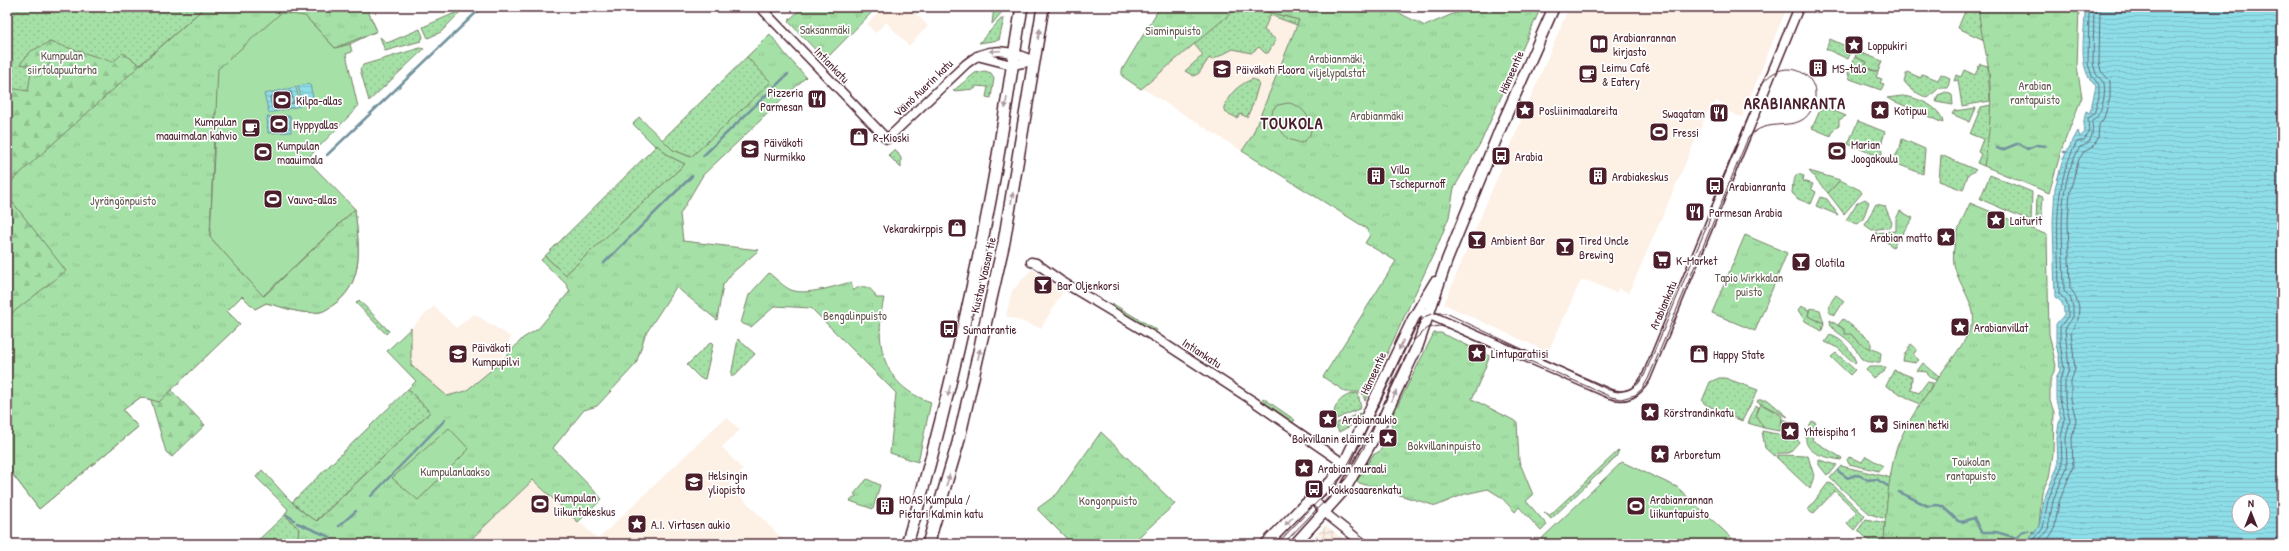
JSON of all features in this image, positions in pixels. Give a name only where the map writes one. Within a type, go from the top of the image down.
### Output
[{"type":"main road","name":"Kustaa Vaasan tie","points":[[907,544],[941,425],[988,214],[1022,7]]},
{"type":"main road","name":"Kustaa Vaasan tie","points":[[928,544],[958,443],[1004,242],[1043,7]]},
{"type":"main road","name":"Hämeentie","points":[[1295,544],[1325,513],[1356,472],[1418,345],[1447,260],[1501,128],[1554,7]]},
{"type":"main road","name":"Hämeentie","points":[[1266,544],[1331,482],[1344,464],[1419,310],[1447,260]]},
{"type":"street","name":"Intiankatu","points":[[760,7],[888,139]]},
{"type":"street","name":"Arabiankatu","points":[[1419,310],[1610,394],[1623,397],[1634,393],[1646,378],[1799,7]]},
{"type":"street","name":"Väinö Auerin katu","points":[[888,139],[966,64],[977,56],[990,50],[1014,52],[1034,61]]},
{"type":"street","points":[[977,56],[1012,65],[1034,61]]},
{"type":"street","name":"Intiankatu","points":[[1031,262],[1036,263],[1156,338],[1253,401],[1356,472]]},
{"type":"street","points":[[1313,499],[1325,513],[1364,544]]},
{"type":"shaded area","points":[[884,7],[909,7],[928,26],[909,46],[886,22],[875,33],[867,24]]},
{"type":"shaded area","name":"Päiväkoti Floora","points":[[1238,7],[1248,7],[1299,20],[1252,136],[1242,151],[1142,88]]},
{"type":"shaded area","points":[[1569,7],[1787,7],[1742,117],[1727,111],[1728,107],[1716,101],[1714,105],[1711,104],[1629,293],[1618,288],[1616,293],[1589,281],[1581,280],[1548,352],[1444,304]]},
{"type":"shaded area","points":[[1032,269],[1063,291],[1041,328],[1006,316],[1012,291]]},
{"type":"shaded area","name":"Päiväkoti Kumpupilvi","points":[[434,306],[456,328],[474,314],[511,337],[500,363],[466,391],[447,396],[411,365],[411,328]]},
{"type":"shaded area","name":"Helsingin yliopisto","points":[[726,417],[740,430],[722,447],[743,470],[729,484],[787,544],[472,544],[470,541],[533,480],[598,539]]},
{"type":"shaded area","points":[[1326,525],[1334,532],[1349,544],[1307,544]]},
{"type":"green space","name":"Kumpulan siirtolapuutarha","points":[[7,7],[205,7],[7,185]]},
{"type":"green space","name":"Jyrängönpuisto","points":[[205,7],[366,7],[377,31],[350,44],[216,90],[210,238],[264,296],[355,209],[358,234],[358,259],[356,272],[346,294],[326,310],[320,312],[299,312],[266,303],[255,309],[242,296],[227,311],[240,324],[173,387],[172,391],[205,425],[172,457],[166,452],[151,400],[141,397],[123,410],[138,427],[39,509],[7,467],[9,88],[28,91],[32,66],[20,64],[31,51],[50,42],[113,62],[123,53],[140,65]]},
{"type":"green space","name":"Jyrängönpuisto","points":[[205,7],[366,7],[377,31],[335,48],[305,16],[215,113],[210,237],[264,296],[355,209],[358,234],[358,259],[356,272],[346,294],[326,310],[320,312],[299,312],[266,303],[255,309],[242,296],[227,311],[240,324],[159,402],[141,397],[123,410],[138,427],[39,509],[7,467],[7,317],[66,271],[7,195],[7,185]]},
{"type":"green space","name":"Saksanmäki","points":[[803,7],[877,7],[825,60],[788,21]]},
{"type":"green space","points":[[994,7],[1006,7],[992,24]]},
{"type":"green space","name":"Siaminpuisto","points":[[1160,7],[1238,7],[1141,89],[1122,76],[1122,70]]},
{"type":"green space","points":[[1217,7],[1248,7],[1299,20],[1297,25],[1270,15],[1264,30],[1276,40],[1268,53],[1265,53],[1259,47],[1251,53],[1233,49],[1212,60],[1209,58],[1199,73],[1194,76],[1185,71],[1203,55],[1194,44],[1187,50]]},
{"type":"green space","name":"Arabianmäki","points":[[1248,7],[1387,7],[1425,26],[1469,7],[1541,7],[1481,142],[1454,188],[1449,217],[1439,242],[1365,401],[1362,392],[1346,392],[1323,377],[1396,261],[1365,243],[1370,235],[1366,228],[1242,151],[1252,136],[1299,20]]},
{"type":"green space","points":[[1961,7],[1979,7],[1984,40],[1958,28],[1966,9]]},
{"type":"green space","name":"Arabian rantapuisto","points":[[1979,7],[2079,7],[2077,67],[2082,97],[2062,148],[2049,193],[1984,166],[1988,141],[1991,103],[1990,78],[1981,29]]},
{"type":"green space","points":[[462,10],[441,32],[428,38],[423,27]]},
{"type":"green space","name":"Kumpulan maauimala","points":[[281,13],[305,16],[335,48],[350,44],[352,52],[346,54],[358,107],[354,108],[355,110],[309,157],[310,163],[355,209],[263,296],[210,237],[218,69]]},
{"type":"green space","points":[[1001,19],[1004,19],[999,40],[979,43]]},
{"type":"green space","points":[[420,29],[423,37],[421,41],[385,51],[380,37],[387,43]]},
{"type":"green space","name":"Kumpulanlaakso","points":[[770,34],[786,55],[806,77],[703,175],[680,214],[683,241],[759,250],[732,273],[723,285],[717,320],[676,287],[645,335],[636,364],[597,406],[584,410],[553,448],[602,499],[578,522],[533,480],[466,544],[297,544],[299,529],[285,515],[288,509],[256,477],[262,470],[294,505],[317,521],[430,412],[408,389],[416,381],[387,351],[411,328],[411,365],[447,396],[466,391],[500,363],[523,338],[538,329],[570,291],[566,284],[541,260],[545,256],[565,275],[685,164],[669,156],[657,145],[656,147],[633,124],[639,117],[673,150],[691,157],[771,82],[747,57]]},
{"type":"green space","points":[[1830,39],[1852,49],[1848,59],[1826,49]]},
{"type":"green space","points":[[759,45],[791,62],[748,108],[691,157],[673,150],[662,140]]},
{"type":"green space","points":[[420,48],[424,49],[369,101],[360,69],[363,65]]},
{"type":"green space","points":[[1857,51],[1882,61],[1878,72],[1868,68],[1867,70],[1864,69],[1867,62],[1855,57]]},
{"type":"green space","points":[[1855,57],[1867,62],[1864,68],[1878,72],[1876,77],[1882,79],[1880,83],[1884,84],[1881,90],[1850,79],[1848,73]]},
{"type":"green space","points":[[1980,64],[1988,66],[1990,101],[1962,106],[1958,80],[1954,81],[1956,75],[1961,77],[1964,70],[1975,75]]},
{"type":"green space","points":[[985,71],[991,73],[994,78],[991,98],[986,97],[988,87],[976,86],[975,89],[953,91],[975,73]]},
{"type":"green space","points":[[1907,72],[1921,78],[1922,74],[1938,80],[1941,74],[1950,78],[1948,88],[1939,88],[1928,98],[1914,91],[1906,84],[1904,81]]},
{"type":"green space","points":[[1253,79],[1259,83],[1253,104],[1247,117],[1240,114],[1237,118],[1225,112],[1227,101],[1234,91],[1238,87]]},
{"type":"green space","points":[[1946,92],[1952,95],[1953,105],[1936,102],[1938,95]]},
{"type":"green space","points":[[1902,96],[1921,100],[1933,107],[1938,112],[1943,123],[1887,98]]},
{"type":"green space","points":[[1288,103],[1301,109],[1310,120],[1310,133],[1301,143],[1288,139],[1271,119],[1273,109],[1278,105]]},
{"type":"green space","points":[[1991,105],[1989,141],[1984,166],[1977,163],[1981,154],[1978,152],[1983,139],[1970,134],[1981,107]]},
{"type":"green space","points":[[1822,106],[1846,116],[1839,120],[1839,126],[1834,129],[1831,136],[1812,128]]},
{"type":"green space","points":[[1976,108],[1970,122],[1952,114],[1954,111]]},
{"type":"green space","points":[[1858,121],[1885,132],[1881,145],[1882,153],[1880,157],[1848,144]]},
{"type":"green space","points":[[1902,139],[1925,149],[1923,174],[1892,162],[1900,148]]},
{"type":"green space","name":"Marian Joogakoulu","points":[[1833,144],[1845,149],[1841,157],[1830,152]]},
{"type":"green space","points":[[657,145],[669,156],[685,164],[565,275],[545,256]]},
{"type":"green space","points":[[895,149],[901,158],[901,168],[888,155]]},
{"type":"green space","points":[[1941,155],[1976,170],[1968,175],[1963,190],[1939,181]]},
{"type":"green space","points":[[1809,171],[1840,180],[1828,193]]},
{"type":"green space","points":[[1797,174],[1804,176],[1803,181],[1813,184],[1811,189],[1816,192],[1811,204],[1798,199],[1792,193],[1793,182]]},
{"type":"green space","points":[[1990,175],[2032,192],[2031,221],[1980,199]]},
{"type":"green space","points":[[1840,180],[1860,190],[1862,193],[1844,214],[1828,193]]},
{"type":"green space","points":[[2037,195],[2043,197],[2041,224],[2036,224]]},
{"type":"green space","points":[[1820,197],[1827,199],[1838,215],[1816,206]]},
{"type":"green space","points":[[1865,199],[1869,202],[1863,219],[1858,224],[1846,220],[1857,203]]},
{"type":"green space","name":"Toukolan rantapuisto","points":[[1970,203],[2047,235],[2049,334],[2056,366],[2050,382],[2050,401],[2054,412],[2053,454],[2049,477],[2042,492],[2039,526],[2025,544],[1884,544],[1890,478],[1899,442],[1919,405],[1961,347],[1973,321],[1972,308],[1958,278],[1953,256],[1955,240]]},
{"type":"green space","points":[[1876,204],[1885,206],[1892,223],[1890,227],[1872,230],[1865,225]]},
{"type":"green space","points":[[1900,211],[1913,218],[1893,247],[1875,233],[1896,231],[1896,219]]},
{"type":"green space","name":"Tapio Wirkkalan puisto","points":[[1745,235],[1787,253],[1755,331],[1712,313]]},
{"type":"green space","name":"Bengalinpuisto","points":[[769,273],[785,287],[797,292],[821,290],[851,282],[853,291],[860,287],[867,287],[875,294],[876,298],[884,298],[880,331],[885,361],[892,374],[902,385],[915,395],[931,402],[918,462],[890,453],[896,393],[811,308],[775,306],[751,327],[741,323],[749,295]]},
{"type":"green space","points":[[1836,295],[1844,301],[1835,315],[1829,313],[1829,310]]},
{"type":"green space","points":[[359,300],[389,331],[386,334],[356,303]]},
{"type":"green space","points":[[1113,304],[1157,330],[1155,333],[1111,307]]},
{"type":"green space","points":[[1801,306],[1809,310],[1808,316],[1824,323],[1822,331],[1805,321],[1798,310]]},
{"type":"green space","points":[[1810,308],[1820,310],[1824,323],[1808,316]]},
{"type":"green space","points":[[1843,319],[1871,341],[1871,349],[1858,342],[1851,334],[1845,334],[1844,329],[1838,325]]},
{"type":"green space","points":[[1830,320],[1851,334],[1858,342],[1881,353],[1880,362],[1863,360],[1851,343],[1835,331],[1831,326]]},
{"type":"green space","name":"Bokvillaninpuisto","points":[[1434,333],[1441,333],[1490,356],[1472,399],[1517,422],[1519,461],[1533,495],[1526,501],[1547,525],[1541,531],[1519,507],[1515,512],[1501,497],[1488,489],[1465,494],[1436,506],[1356,482],[1373,455],[1380,451],[1392,428],[1390,420]]},
{"type":"green space","points":[[1830,335],[1839,339],[1849,349],[1856,362],[1855,364],[1838,348],[1825,342]]},
{"type":"green space","points":[[738,339],[755,354],[734,376],[731,376]]},
{"type":"green space","points":[[711,342],[713,344],[705,379],[700,378],[687,365]]},
{"type":"green space","points":[[1911,344],[1917,349],[1913,355],[1919,360],[1916,363],[1903,361],[1904,355]]},
{"type":"green space","points":[[1836,353],[1855,370],[1850,375],[1831,357]]},
{"type":"green space","points":[[1923,363],[1939,376],[1936,380],[1929,377],[1927,372],[1917,371]]},
{"type":"green space","points":[[1869,367],[1886,367],[1884,372],[1873,378],[1866,370]]},
{"type":"green space","points":[[1894,370],[1912,377],[1911,390],[1919,393],[1927,382],[1933,383],[1921,405],[1886,386]]},
{"type":"green space","points":[[1719,378],[1725,378],[1758,390],[1742,421],[1706,405],[1702,401],[1710,382]]},
{"type":"green space","points":[[408,389],[430,412],[316,521],[292,502]]},
{"type":"green space","points":[[1358,393],[1361,408],[1334,420],[1335,409],[1340,401],[1348,395]]},
{"type":"green space","points":[[1263,398],[1295,420],[1292,423],[1262,402]]},
{"type":"green space","points":[[1758,400],[1768,400],[1788,417],[1757,402]]},
{"type":"green space","points":[[1761,404],[1782,416],[1781,429],[1779,431],[1764,428],[1756,416]]},
{"type":"green space","points":[[1755,406],[1759,407],[1757,412],[1764,428],[1748,423]]},
{"type":"green space","points":[[1360,413],[1356,423],[1339,432],[1335,424]]},
{"type":"green space","points":[[1782,419],[1794,423],[1795,428],[1779,431],[1781,429]]},
{"type":"green space","points":[[1812,421],[1816,423],[1809,435],[1813,437],[1812,440],[1842,458],[1841,460],[1816,453],[1807,445],[1807,431]]},
{"type":"green space","points":[[449,428],[469,449],[418,500],[392,478]]},
{"type":"green space","points":[[1762,431],[1782,435],[1794,434],[1799,442],[1789,453],[1779,453],[1774,456],[1765,448]]},
{"type":"green space","name":"Kongonpuisto","points":[[1101,432],[1175,504],[1131,544],[1072,544],[1038,510],[1038,508],[1057,494]]},
{"type":"green space","points":[[1619,450],[1616,457],[1551,519],[1544,512],[1550,515]]},
{"type":"green space","points":[[1779,455],[1808,456],[1814,476],[1810,489],[1776,457]]},
{"type":"green space","points":[[1866,456],[1883,466],[1879,471],[1849,464],[1847,460],[1849,457],[1862,462]]},
{"type":"green space","points":[[1819,460],[1837,465],[1830,474],[1827,475],[1819,465]]},
{"type":"green space","name":"Arabianrannan liikuntapuisto","points":[[1622,462],[1677,487],[1738,544],[1536,544]]},
{"type":"green space","points":[[1841,466],[1892,478],[1886,519],[1870,514],[1830,478]]},
{"type":"green space","points":[[867,479],[880,485],[873,509],[850,501],[856,496],[854,494]]},
{"type":"green space","points":[[1828,483],[1832,484],[1865,516],[1854,530],[1847,523],[1857,512],[1835,491],[1813,514],[1808,510]]},
{"type":"green space","points":[[285,515],[299,529],[297,544],[254,544]]},
{"type":"green space","points":[[1866,519],[1885,523],[1884,544],[1872,544],[1858,530]]},
{"type":"water","points":[[2085,7],[2282,7],[2282,544],[2027,544],[2028,540],[2039,526],[2044,499],[2058,466],[2057,437],[2061,419],[2056,400],[2056,379],[2060,370],[2056,344],[2056,324],[2064,315],[2064,309],[2060,301],[2055,297],[2053,222],[2055,188],[2063,159],[2078,131],[2080,137],[2085,132],[2083,125],[2086,111],[2090,113],[2096,86],[2086,70],[2083,49]]},
{"type":"water","points":[[310,84],[314,102],[303,105],[298,86]]},
{"type":"water","name":"Kilpa-allas","points":[[296,87],[300,106],[269,113],[264,94]]},
{"type":"water","name":"Hyppyallas","points":[[290,116],[291,132],[268,133],[267,117]]},
{"type":"waterway","points":[[327,155],[482,7]]},
{"type":"waterway","points":[[703,156],[788,74]]},
{"type":"waterway","points":[[1997,148],[2002,150],[2019,143],[2027,149],[2037,145],[2045,146]]},
{"type":"waterway","points":[[604,263],[692,176]]},
{"type":"waterway","points":[[371,496],[445,420]]},
{"type":"waterway","points":[[1838,471],[1848,478],[1855,475],[1861,476],[1868,480],[1876,479],[1888,486]]},
{"type":"waterway","points":[[1899,492],[1928,506],[1942,506],[1958,521],[1962,522],[1974,518],[1981,532],[1996,532],[2017,538],[2023,531],[2028,531]]},
{"type":"waterway","points":[[339,526],[356,511]]},
{"type":"waterway","points":[[287,515],[294,520]]},
{"type":"waterway","points":[[297,523],[330,537]]},
{"type":"tram line","points":[[1277,544],[1342,476],[1364,434],[1414,328],[1426,316],[1435,313],[1446,313],[1609,390],[1618,392],[1630,389],[1638,384],[1644,376],[1709,221],[1714,198],[1762,84],[1772,74],[1782,70],[1793,69],[1810,79],[1814,89],[1815,100],[1810,112],[1804,118],[1789,124],[1763,127],[1755,131],[1748,138],[1648,379],[1642,389],[1635,395],[1621,399],[1611,397],[1532,362],[1489,347],[1450,329],[1440,326],[1428,328],[1414,340],[1393,381],[1370,437],[1346,479],[1283,544]]},
{"type":"place","name":"Arabianrannan kirjasto","points":[[1599,44]]},
{"type":"place","name":"Loppukiri","points":[[1854,45]]},
{"type":"place","name":"MS-talo","points":[[1818,68]]},
{"type":"place","name":"Päiväkoti Floora","points":[[1222,69]]},
{"type":"place","name":"Leimu Café & Eatery","points":[[1588,74]]},
{"type":"place","name":"Pizzeria Parmesan","points":[[817,99]]},
{"type":"place","name":"Kilpa-allas","points":[[282,100]]},
{"type":"place","name":"Posliinimaalareita","points":[[1525,110]]},
{"type":"place","name":"Kotipuu","points":[[1880,110]]},
{"type":"place","name":"Swagatam","points":[[1719,113]]},
{"type":"place","name":"Hyppyallas","points":[[279,124]]},
{"type":"place","name":"Kumpulan maauimalan kahvio","points":[[251,128]]},
{"type":"place","name":"Fressi","points":[[1659,132]]},
{"type":"place","name":"R-Kioski","points":[[859,137]]},
{"type":"place","name":"Päiväkoti Nurmikko","points":[[750,149]]},
{"type":"place","name":"Marian Joogakoulu","points":[[1837,151]]},
{"type":"place","name":"Kumpulan maauimala","points":[[263,152]]},
{"type":"place","name":"Arabia","points":[[1501,156]]},
{"type":"place","name":"Villa Tschepurnoff","points":[[1376,176]]},
{"type":"place","name":"Arabiakeskus","points":[[1598,176]]},
{"type":"place","name":"Arabianranta","points":[[1715,186]]},
{"type":"place","name":"Vauva-allas","points":[[273,199]]},
{"type":"place","name":"Parmesan Arabia","points":[[1695,212]]},
{"type":"place","name":"Laiturit","points":[[1996,220]]},
{"type":"place","name":"Vekarakirppis","points":[[957,228]]},
{"type":"place","name":"Arabian matto","points":[[1946,237]]},
{"type":"place","name":"Ambient Bar","points":[[1477,240]]},
{"type":"place","name":"Tired Uncle Brewing","points":[[1565,247]]},
{"type":"place","name":"K-Market","points":[[1662,260]]},
{"type":"place","name":"Olotila","points":[[1801,262]]},
{"type":"place","name":"Bar Oljenkorsi","points":[[1043,285]]},
{"type":"place","name":"Arabianvillat","points":[[1960,327]]},
{"type":"place","name":"Sumatrantie","points":[[949,329]]},
{"type":"place","name":"Lintuparatiisi","points":[[1477,353]]},
{"type":"place","name":"Päiväkoti Kumpupilvi","points":[[458,354]]},
{"type":"place","name":"Happy State","points":[[1699,354]]},
{"type":"place","name":"Rörstrandinkatu","points":[[1650,412]]},
{"type":"place","name":"Arabianaukio","points":[[1328,419]]},
{"type":"place","name":"Sininen hetki","points":[[1879,424]]},
{"type":"place","name":"Yhteispiha 1","points":[[1790,431]]},
{"type":"place","name":"Bokvillanin eläimet","points":[[1388,438]]},
{"type":"place","name":"Arboretum","points":[[1660,454]]},
{"type":"place","name":"Arabian muraali","points":[[1304,468]]},
{"type":"place","name":"Helsingin yliopisto","points":[[694,482]]},
{"type":"place","name":"Kokkosaarenkatu","points":[[1314,489]]},
{"type":"place","name":"Kumpulan liikuntakeskus","points":[[540,504]]},
{"type":"place","name":"HOAS Kumpula / Pietari Kalmin katu","points":[[885,506]]},
{"type":"place","name":"Arabianrannan liikuntapuisto","points":[[1636,506]]},
{"type":"place","name":"A.I. Virtasen aukio","points":[[637,524]]},
{"type":"district","name":"ARABIANRANTA","points":[[1795,103]]},
{"type":"district","name":"TOUKOLA","points":[[1292,123]]},
{"type":"park label","name":"Arabianmäki, viljelypalstat","points":[[1337,65]]}]
